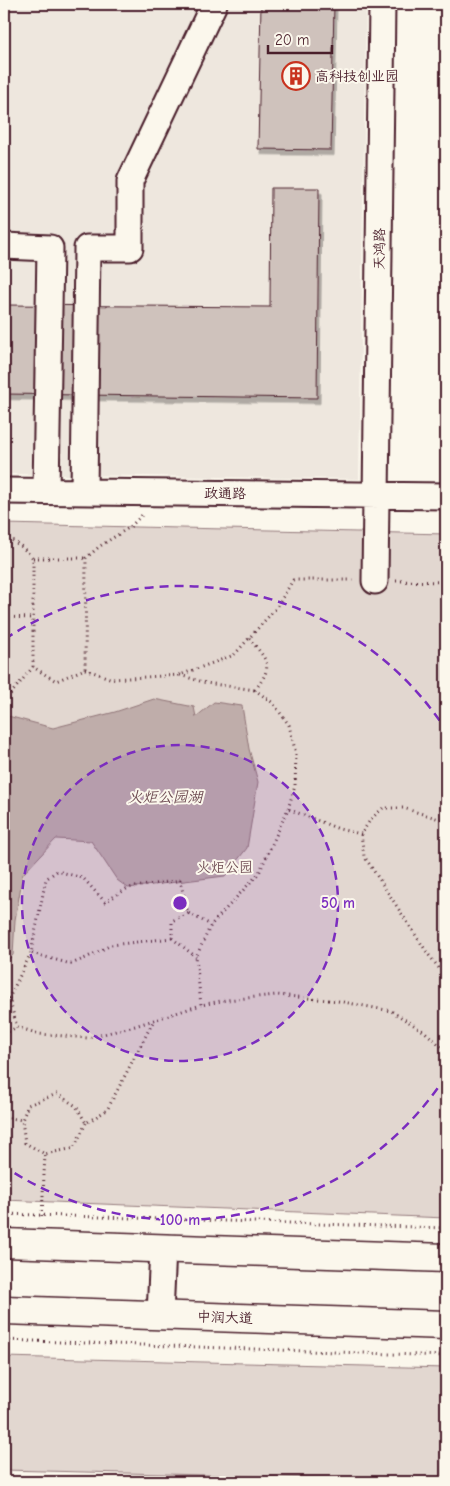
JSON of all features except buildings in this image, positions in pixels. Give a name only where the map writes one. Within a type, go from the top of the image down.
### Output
[{"type":"main road","points":[[4,1243],[446,1258]]},
{"type":"main road","name":"中润大道","points":[[4,1310],[446,1325]]},
{"type":"street","points":[[4,246],[130,248],[130,181],[214,4]]},
{"type":"street","name":"天鸿路","points":[[375,581],[382,4]]},
{"type":"street","points":[[46,491],[50,248]]},
{"type":"street","points":[[84,492],[87,248]]},
{"type":"street","name":"政通路","points":[[4,490],[446,496]]},
{"type":"street","points":[[160,1315],[163,1248]]},
{"type":"path","points":[[4,535],[34,558],[86,558],[100,546],[130,527],[162,492]]},
{"type":"path","points":[[4,702],[33,667],[34,558]]},
{"type":"path","points":[[85,669],[86,558]]},
{"type":"path","points":[[33,667],[56,681],[85,669],[112,679],[180,675],[234,655],[277,607],[293,580],[446,582]]},
{"type":"path","points":[[4,617],[33,618]]},
{"type":"path","points":[[249,638],[266,660],[267,675],[255,690]]},
{"type":"path","points":[[180,675],[206,683],[255,690],[274,704],[289,725],[296,754],[295,786],[288,809],[259,873],[211,925],[196,957],[201,1005]]},
{"type":"path","points":[[446,821],[403,808],[383,808],[371,819],[361,834],[364,856],[428,954],[446,977]]},
{"type":"path","points":[[288,809],[339,829],[361,834]]},
{"type":"path","points":[[16,1027],[9,998],[31,953],[46,879],[57,871],[83,878],[105,902],[128,888],[180,880],[188,913],[211,925]]},
{"type":"path","points":[[172,938],[172,921],[188,913]]},
{"type":"path","points":[[31,953],[71,964],[111,945],[172,938],[196,957]]},
{"type":"path","points":[[4,1034],[16,1027],[39,1034],[88,1038],[201,1005],[226,1000],[277,995],[338,1001],[391,1011],[425,1032],[446,1049]]},
{"type":"path","points":[[4,1000],[9,998]]},
{"type":"path","points":[[86,1123],[76,1106],[57,1094],[28,1105],[22,1120],[25,1143],[44,1154],[74,1148],[86,1123],[107,1110],[154,1020]]},
{"type":"path","points":[[4,1117],[22,1120]]},
{"type":"path","points":[[41,1244],[44,1154]]},
{"type":"path","points":[[4,1214],[446,1228]]},
{"type":"path","points":[[4,1340],[446,1356]]},
{"type":"shaded area","name":"高科技创业园","points":[[4,4],[366,4],[359,479],[4,474]]},
{"type":"green space","name":"火炬公园","points":[[4,524],[446,534],[446,1218],[4,1200]]},
{"type":"green space","points":[[4,1357],[446,1368],[446,1481],[4,1470]]},
{"type":"water","name":"火炬公园湖","points":[[154,699],[194,707],[196,717],[214,702],[242,706],[249,749],[258,782],[247,848],[225,876],[128,888],[117,880],[91,841],[56,839],[23,874],[15,920],[13,955],[4,964],[4,715],[53,728],[115,712]]},
{"type":"place","name":"高科技创业园","points":[[296,76]]}]
